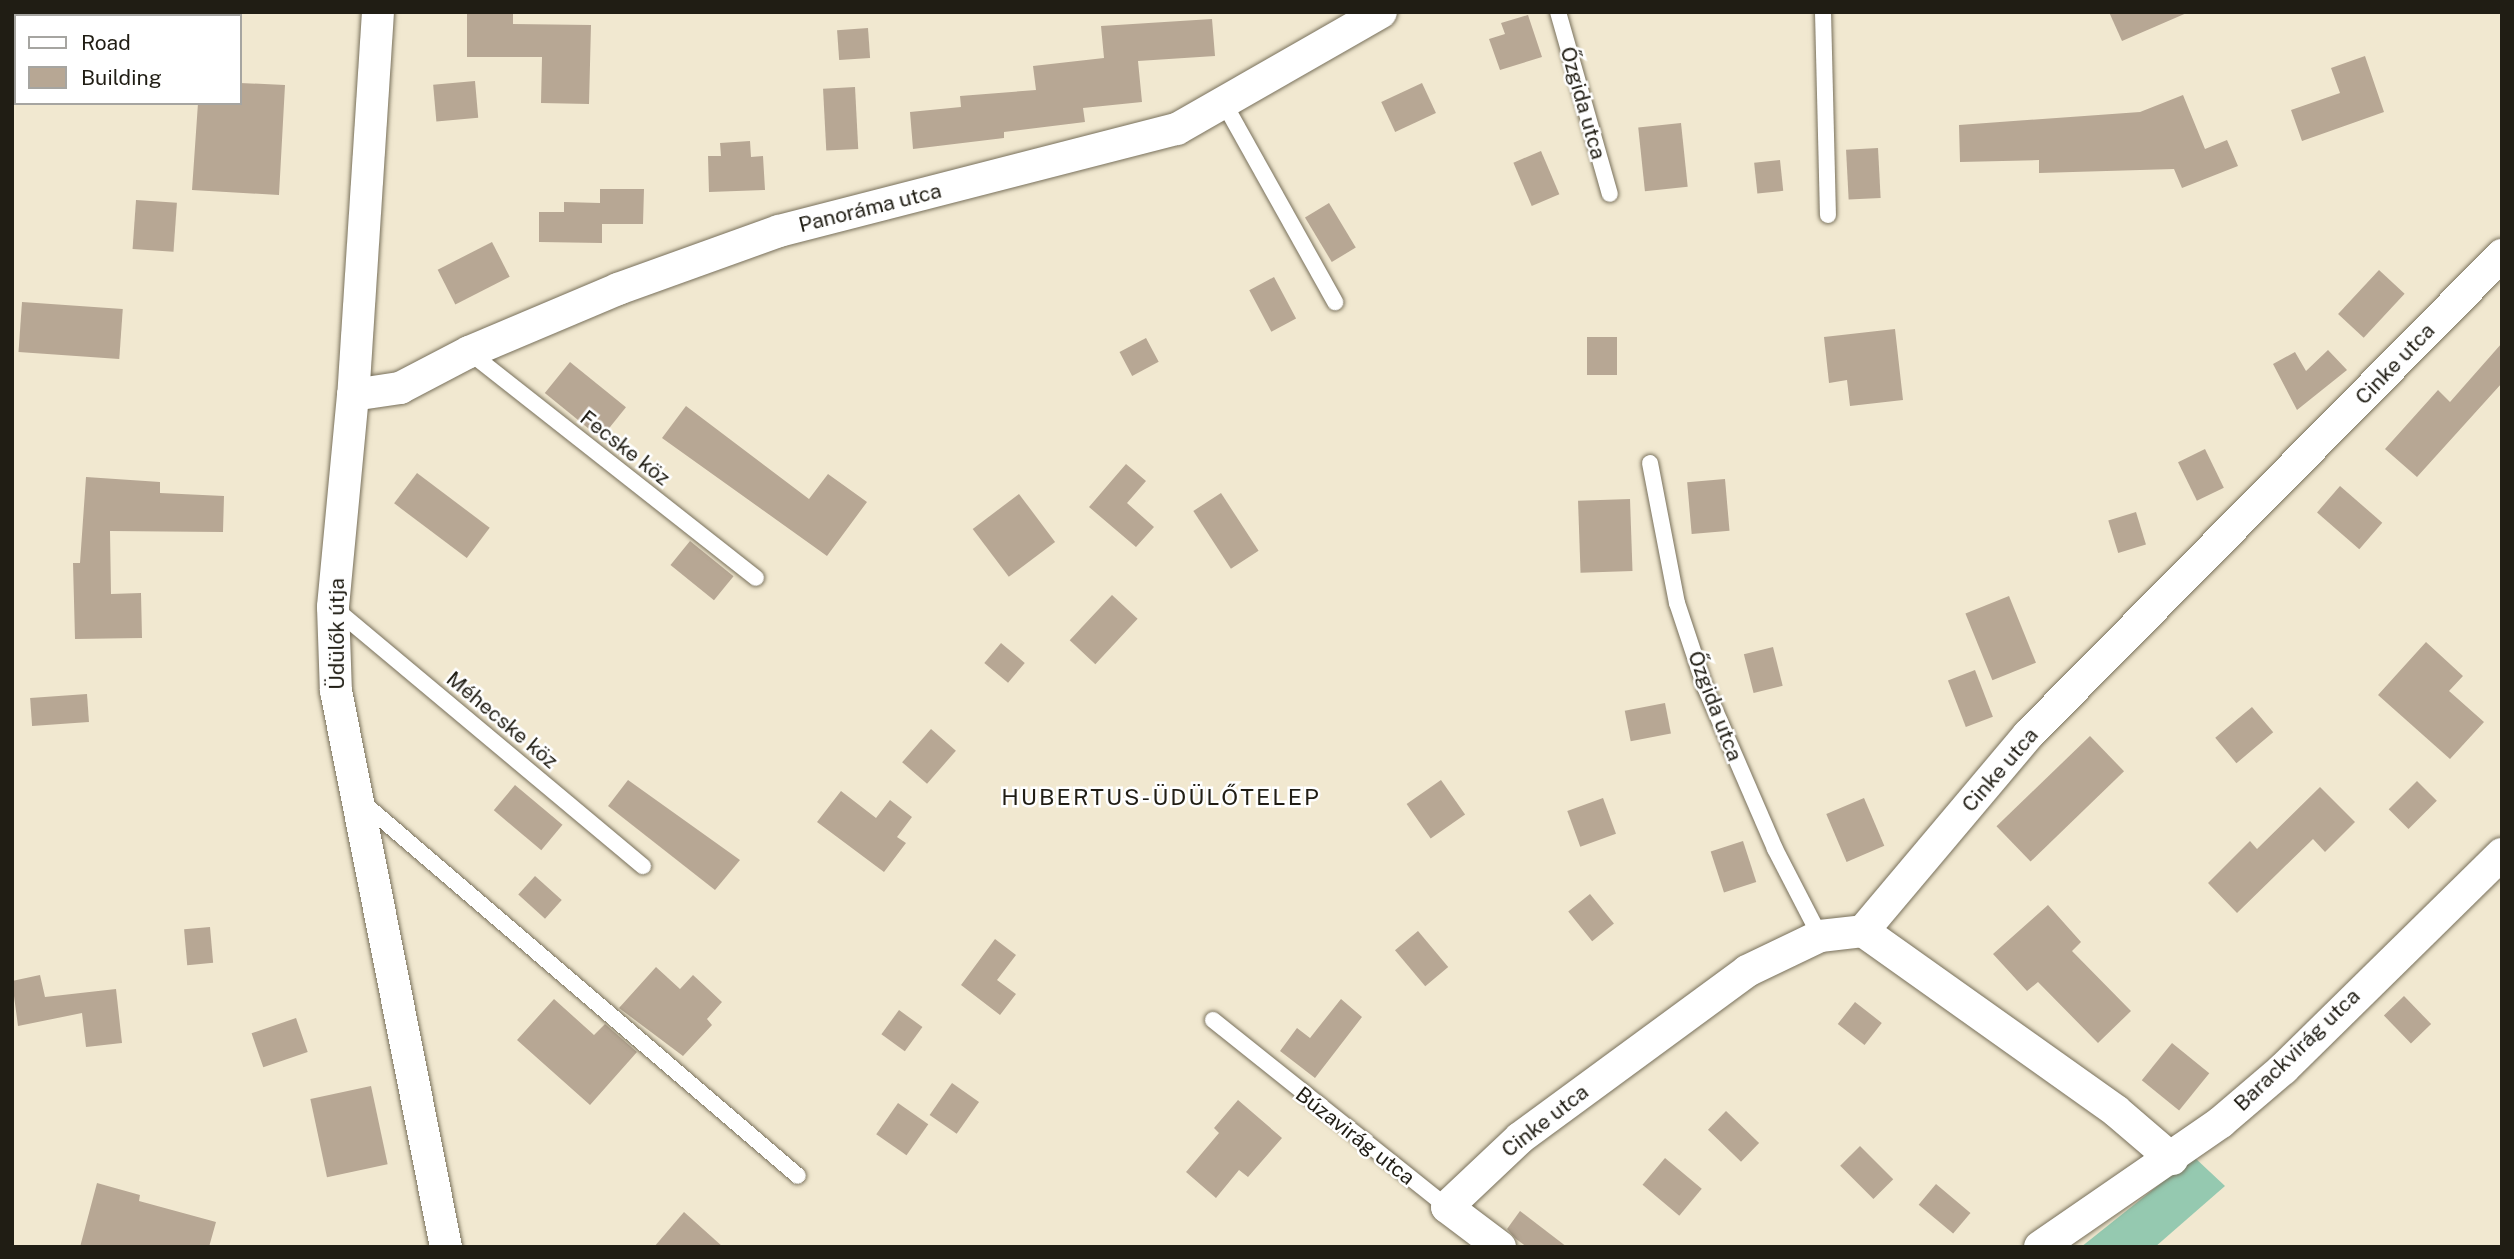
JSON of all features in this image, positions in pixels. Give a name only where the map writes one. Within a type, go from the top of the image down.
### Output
[{"type":"street","name":"Üdülők útja","points":[[378,12],[353,395],[333,607],[336,691],[446,1247]]},
{"type":"street","name":"Panoráma utca","points":[[353,395],[400,388],[469,352],[618,289],[779,231],[1136,142],[1225,106],[1381,12]]},
{"type":"street","name":"Cinke utca","points":[[1447,1207],[1520,1138],[1681,1016],[1747,971],[1820,936],[1863,931],[2028,735],[2502,255]]},
{"type":"street","name":"Barackvirág utca","points":[[2040,1247],[2172,1159],[2283,1069],[2502,854]]},
{"type":"street","points":[[1863,931],[2116,1111],[2172,1159]]},
{"type":"street","name":"Búzavirág utca","points":[[1447,1207],[1500,1247]]},
{"type":"lane","name":"Őzgida utca","points":[[1558,12],[1610,194]]},
{"type":"lane","points":[[1823,12],[1828,215]]},
{"type":"lane","points":[[1225,106],[1335,302]]},
{"type":"lane","name":"Fecske köz","points":[[469,352],[756,578]]},
{"type":"lane","name":"Őzgida utca","points":[[1650,463],[1677,603],[1705,687],[1775,849],[1820,936]]},
{"type":"lane","name":"Méhecske köz","points":[[333,607],[643,866]]},
{"type":"lane","points":[[355,795],[798,1176]]},
{"type":"lane","name":"Búzavirág utca","points":[[1213,1020],[1447,1207]]},
{"type":"green space","points":[[2194,1157],[2225,1186],[2155,1247],[2081,1247]]},
{"type":"building","points":[[467,12],[507,12],[513,14],[513,24],[591,25],[589,104],[541,103],[542,57],[467,57]]},
{"type":"building","points":[[2109,12],[2189,12],[2122,41]]},
{"type":"building","points":[[1528,15],[1542,57],[1500,70],[1489,39],[1505,34],[1501,23]]},
{"type":"building","points":[[1212,19],[1215,56],[1138,61],[1142,102],[1083,108],[1085,122],[1004,132],[1004,138],[913,149],[910,112],[961,107],[960,96],[1036,90],[1033,66],[1104,58],[1101,26]]},
{"type":"building","points":[[868,28],[870,58],[839,60],[837,30]]},
{"type":"building","points":[[2365,56],[2384,112],[2302,141],[2291,110],[2340,93],[2331,68]]},
{"type":"building","points":[[475,81],[478,118],[436,122],[433,85]]},
{"type":"building","points":[[242,83],[285,85],[279,195],[192,190],[198,105],[242,105]]},
{"type":"building","points":[[1422,83],[1436,113],[1395,132],[1381,102]]},
{"type":"building","points":[[855,87],[858,149],[826,151],[823,89]]},
{"type":"building","points":[[2183,95],[2205,149],[2227,140],[2238,166],[2182,188],[2174,169],[2039,173],[2039,160],[1960,162],[1959,125],[2140,112]]},
{"type":"building","points":[[1681,123],[1688,187],[1645,191],[1638,127]]},
{"type":"building","points":[[750,141],[751,157],[763,156],[765,190],[709,192],[708,156],[721,156],[720,143]]},
{"type":"building","points":[[1878,148],[1881,198],[1849,200],[1846,150]]},
{"type":"building","points":[[1541,151],[1559,194],[1532,206],[1513,163]]},
{"type":"building","points":[[1780,160],[1783,191],[1757,194],[1754,163]]},
{"type":"building","points":[[600,189],[644,189],[643,224],[602,224],[602,243],[539,242],[539,212],[564,212],[564,202],[600,203]]},
{"type":"building","points":[[136,200],[177,203],[173,252],[133,249]]},
{"type":"building","points":[[1329,203],[1356,248],[1332,262],[1305,217]]},
{"type":"building","points":[[492,242],[510,277],[455,304],[438,270]]},
{"type":"building","points":[[2379,270],[2405,294],[2364,338],[2338,314]]},
{"type":"building","points":[[1274,277],[1296,318],[1271,332],[1249,290]]},
{"type":"building","points":[[22,302],[123,309],[119,359],[19,352]]},
{"type":"building","points":[[1895,329],[1903,400],[1850,406],[1847,380],[1829,383],[1824,337]]},
{"type":"building","points":[[1587,337],[1617,337],[1617,375],[1587,375]]},
{"type":"building","points":[[1146,338],[1159,362],[1132,376],[1120,352]]},
{"type":"building","points":[[2502,343],[2502,383],[2417,477],[2385,449],[2438,390],[2450,402]]},
{"type":"building","points":[[2328,350],[2347,370],[2297,410],[2273,364],[2295,352],[2306,371]]},
{"type":"building","points":[[570,362],[626,407],[601,438],[545,393]]},
{"type":"building","points":[[686,406],[809,499],[828,474],[867,502],[827,556],[662,438]]},
{"type":"building","points":[[2205,449],[2224,488],[2197,501],[2178,462]]},
{"type":"building","points":[[1126,464],[1146,481],[1127,503],[1154,527],[1136,547],[1089,507]]},
{"type":"building","points":[[417,473],[490,528],[467,558],[394,503]]},
{"type":"building","points":[[86,477],[160,482],[160,493],[224,496],[223,532],[110,531],[111,594],[141,593],[142,638],[75,639],[73,563],[80,563]]},
{"type":"building","points":[[1725,479],[1730,531],[1692,534],[1687,482]]},
{"type":"building","points":[[2340,486],[2382,523],[2359,549],[2317,512]]},
{"type":"building","points":[[1221,493],[1259,551],[1231,569],[1193,511]]},
{"type":"building","points":[[1019,494],[1055,542],[1009,577],[973,529]]},
{"type":"building","points":[[1630,499],[1633,571],[1581,573],[1578,501]]},
{"type":"building","points":[[2136,512],[2146,545],[2118,553],[2108,520]]},
{"type":"building","points":[[690,541],[734,576],[714,600],[670,565]]},
{"type":"building","points":[[1112,595],[1138,619],[1095,664],[1070,640]]},
{"type":"building","points":[[2009,596],[2036,663],[1992,680],[1965,614]]},
{"type":"building","points":[[2426,642],[2463,676],[2449,691],[2484,722],[2450,759],[2378,695]]},
{"type":"building","points":[[1001,643],[1025,663],[1008,683],[984,663]]},
{"type":"building","points":[[1773,647],[1783,686],[1754,693],[1744,654]]},
{"type":"building","points":[[1975,670],[1993,717],[1966,727],[1948,680]]},
{"type":"building","points":[[87,694],[89,722],[32,726],[30,698]]},
{"type":"building","points":[[1665,703],[1671,733],[1631,741],[1625,711]]},
{"type":"building","points":[[2252,707],[2273,732],[2236,763],[2215,738]]},
{"type":"building","points":[[931,729],[956,751],[927,784],[902,762]]},
{"type":"building","points":[[2090,736],[2124,771],[2031,862],[1996,826]]},
{"type":"building","points":[[628,780],[740,860],[715,890],[608,806]]},
{"type":"building","points":[[1441,780],[1465,814],[1431,838],[1407,804]]},
{"type":"building","points":[[2417,781],[2437,801],[2409,829],[2389,809]]},
{"type":"building","points":[[515,785],[562,825],[541,850],[494,810]]},
{"type":"building","points":[[2320,787],[2355,822],[2325,852],[2313,839],[2237,913],[2208,883],[2250,841],[2257,849]]},
{"type":"building","points":[[841,791],[876,818],[890,800],[912,817],[897,837],[906,843],[884,872],[817,822]]},
{"type":"building","points":[[1603,798],[1616,834],[1580,847],[1567,811]]},
{"type":"building","points":[[1864,798],[1884,846],[1847,862],[1826,814]]},
{"type":"building","points":[[1743,841],[1756,882],[1724,892],[1711,852]]},
{"type":"building","points":[[535,876],[562,900],[545,919],[518,895]]},
{"type":"building","points":[[1590,894],[1614,924],[1592,941],[1568,912]]},
{"type":"building","points":[[2048,905],[2081,942],[2072,951],[2131,1011],[2098,1043],[2038,982],[2027,991],[1993,954]]},
{"type":"building","points":[[210,927],[213,963],[187,965],[184,929]]},
{"type":"building","points":[[1418,931],[1448,967],[1425,986],[1395,950]]},
{"type":"building","points":[[995,939],[1016,955],[997,980],[1016,994],[1000,1015],[961,985]]},
{"type":"building","points":[[656,967],[680,989],[693,975],[722,1002],[707,1019],[712,1025],[683,1056],[619,1008]]},
{"type":"building","points":[[40,975],[45,997],[116,989],[122,1043],[86,1047],[82,1013],[18,1026],[12,981]]},
{"type":"building","points":[[2404,996],[2431,1024],[2411,1044],[2384,1015]]},
{"type":"building","points":[[554,999],[594,1035],[605,1024],[637,1052],[590,1105],[517,1040]]},
{"type":"building","points":[[1341,999],[1362,1017],[1315,1078],[1280,1051],[1297,1028],[1310,1038]]},
{"type":"building","points":[[1855,1002],[1882,1023],[1865,1045],[1838,1024]]},
{"type":"building","points":[[899,1010],[922,1027],[905,1051],[881,1034]]},
{"type":"building","points":[[296,1018],[308,1052],[263,1067],[252,1033]]},
{"type":"building","points":[[2172,1043],[2209,1073],[2179,1111],[2142,1080]]},
{"type":"building","points":[[952,1083],[979,1102],[957,1134],[930,1115]]},
{"type":"building","points":[[371,1086],[388,1164],[327,1177],[310,1099]]},
{"type":"building","points":[[1238,1100],[1282,1138],[1248,1177],[1239,1170],[1216,1198],[1186,1172],[1219,1133],[1214,1128]]},
{"type":"building","points":[[898,1103],[928,1124],[907,1155],[876,1134]]},
{"type":"building","points":[[1726,1111],[1759,1143],[1741,1162],[1708,1130]]},
{"type":"building","points":[[1860,1146],[1893,1179],[1873,1199],[1840,1166]]},
{"type":"building","points":[[1665,1158],[1702,1189],[1679,1216],[1643,1185]]},
{"type":"building","points":[[97,1183],[140,1195],[139,1201],[216,1222],[209,1247],[80,1247]]},
{"type":"building","points":[[1936,1184],[1970,1213],[1953,1234],[1919,1205]]},
{"type":"building","points":[[1520,1211],[1567,1247],[1527,1247],[1516,1239],[1507,1229]]},
{"type":"building","points":[[684,1212],[723,1247],[654,1247]]},
{"type":"district","name":"HUBERTUS-ÜDÜLŐTELEP","points":[[1161,797]]}]
